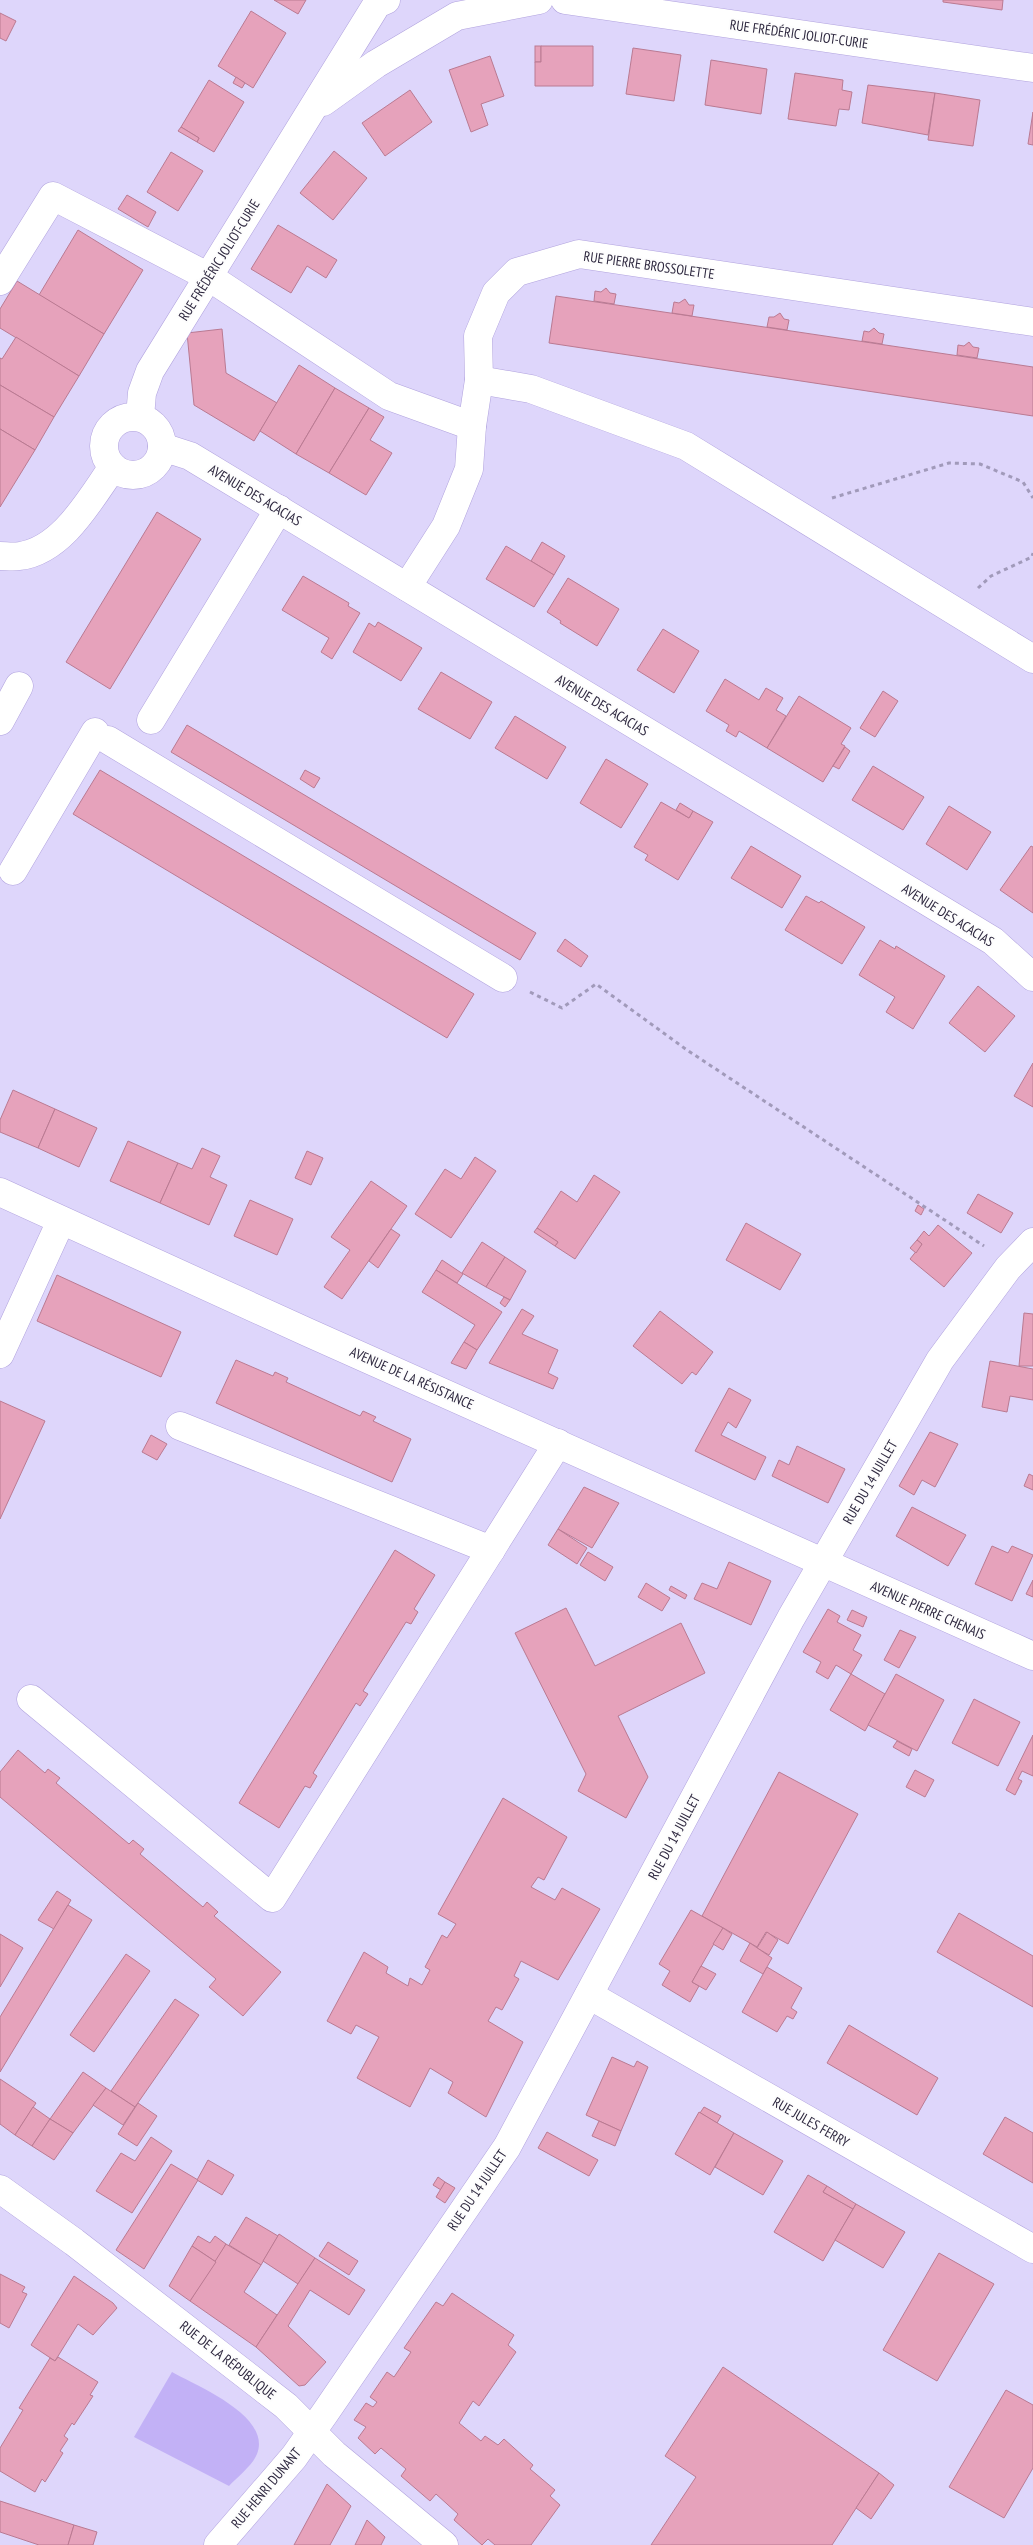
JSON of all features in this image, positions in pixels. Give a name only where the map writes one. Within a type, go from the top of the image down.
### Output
[{"type":"street","name":"RUE FRÉDÉRIC JOLIOT-CURIE","points":[[140,417],[142,393],[150,371],[314,109],[377,4],[386,0]]},
{"type":"street","name":"RUE FRÉDÉRIC JOLIOT-CURIE","points":[[314,109],[376,64],[457,16],[539,0]]},
{"type":"street","name":"RUE FRÉDÉRIC JOLIOT-CURIE","points":[[565,0],[1033,68]]},
{"type":"street","points":[[0,281],[53,196],[209,276],[389,396],[472,426]]},
{"type":"street","name":"RUE PIERRE BROSSOLETTE","points":[[407,587],[446,526],[469,469],[472,426],[479,380],[478,336],[496,293],[517,272],[579,254],[1033,322]]},
{"type":"street","points":[[479,380],[531,389],[686,446],[1033,659]]},
{"type":"street","points":[[140,417],[149,421],[156,428],[162,447],[155,464],[148,471],[130,475],[113,467],[104,451],[107,432],[121,420],[140,417]]},
{"type":"street","name":"AVENUE DES ACACIAS","points":[[162,447],[190,456],[993,941],[1033,977]]},
{"type":"street","points":[[0,556],[20,556],[43,547],[62,534],[113,467]]},
{"type":"street","points":[[151,720],[279,509]]},
{"type":"street","points":[[0,721],[19,686]]},
{"type":"street","points":[[13,871],[102,736],[503,978]]},
{"type":"street","name":"AVENUE DE LA RÉSISTANCE","points":[[0,1192],[824,1562]]},
{"type":"street","points":[[0,1354],[61,1221]]},
{"type":"street","name":"RUE DU 14 JUILLET","points":[[312,2431],[507,2147],[786,1626],[940,1360],[1012,1264],[1033,1242]]},
{"type":"street","points":[[180,1426],[491,1550]]},
{"type":"street","points":[[31,1698],[272,1898],[558,1443]]},
{"type":"street","name":"AVENUE PIERRE CHENAIS","points":[[824,1562],[1033,1656]]},
{"type":"street","name":"RUE JULES FERRY","points":[[589,1995],[1033,2249]]},
{"type":"street","name":"RUE DE LA RÉPUBLIQUE","points":[[0,2189],[184,2326],[286,2406],[334,2454],[444,2545]]},
{"type":"street","name":"RUE HENRI DUNANT","points":[[218,2545],[294,2457],[312,2431]]},
{"type":"path","points":[[790,510],[949,463],[980,464],[1023,482],[1033,498]]},
{"type":"path","points":[[958,613],[976,590],[991,576],[1032,557],[1033,553]]},
{"type":"path","points":[[503,978],[562,1008],[596,984],[687,1050],[1012,1264]]},
{"type":"shaded area","points":[[172,2372],[229,2404],[254,2427],[259,2440],[257,2454],[248,2467],[229,2486],[134,2437]]},
{"type":"building","points":[[274,0],[306,0],[298,14]]},
{"type":"building","points":[[943,0],[1003,0],[1002,10],[943,2]]},
{"type":"building","points":[[251,11],[286,33],[253,88],[218,66]]},
{"type":"building","points":[[0,13],[16,21],[6,41],[0,38]]},
{"type":"building","points":[[535,46],[541,46],[541,62],[535,62]]},
{"type":"building","points":[[541,46],[593,46],[593,86],[535,86],[535,62],[541,62]]},
{"type":"building","points":[[633,48],[681,55],[674,101],[626,94]]},
{"type":"building","points":[[490,56],[504,96],[481,104],[488,125],[471,132],[449,70]]},
{"type":"building","points":[[711,60],[767,69],[761,114],[705,105]]},
{"type":"building","points":[[795,73],[843,80],[842,90],[852,92],[849,110],[839,109],[836,126],[788,119]]},
{"type":"building","points":[[236,77],[245,83],[242,88],[233,83]]},
{"type":"building","points":[[209,80],[244,102],[214,152],[197,142],[199,138],[181,127]]},
{"type":"building","points":[[868,85],[935,93],[928,135],[862,123]]},
{"type":"building","points":[[410,90],[432,122],[385,156],[362,123]]},
{"type":"building","points":[[935,93],[980,100],[973,146],[928,140]]},
{"type":"building","points":[[1033,112],[1033,145],[1028,144]]},
{"type":"building","points":[[181,127],[199,138],[197,142],[178,131]]},
{"type":"building","points":[[334,151],[367,178],[333,220],[300,193]]},
{"type":"building","points":[[171,152],[203,171],[178,211],[147,192]]},
{"type":"building","points":[[127,195],[156,212],[148,227],[118,209]]},
{"type":"building","points":[[278,225],[337,260],[326,278],[307,266],[291,293],[251,269]]},
{"type":"building","points":[[78,230],[143,270],[104,334],[39,295]]},
{"type":"building","points":[[17,281],[104,334],[79,376],[0,328],[0,309]]},
{"type":"building","points":[[606,288],[610,293],[616,294],[614,304],[594,301],[595,291],[601,292]]},
{"type":"building","points":[[556,296],[1033,367],[1033,416],[549,343]]},
{"type":"building","points":[[685,299],[689,305],[694,305],[692,316],[672,313],[674,302],[679,303]]},
{"type":"building","points":[[780,313],[784,319],[789,320],[787,330],[767,327],[769,317],[774,317]]},
{"type":"building","points":[[874,328],[879,333],[884,334],[882,344],[862,341],[864,331],[869,332]]},
{"type":"building","points":[[222,329],[226,373],[277,403],[254,441],[194,405],[187,333]]},
{"type":"building","points":[[16,337],[79,376],[54,417],[0,385],[0,358],[2,359]]},
{"type":"building","points":[[969,342],[973,347],[979,348],[977,358],[957,355],[958,345],[964,346]]},
{"type":"building","points":[[299,365],[335,388],[296,454],[260,431]]},
{"type":"building","points":[[0,385],[54,417],[35,450],[0,429]]},
{"type":"building","points":[[335,388],[369,408],[329,473],[296,454]]},
{"type":"building","points":[[369,408],[384,417],[370,440],[392,453],[366,495],[329,473]]},
{"type":"building","points":[[0,429],[35,450],[0,507]]},
{"type":"building","points":[[157,512],[201,539],[110,689],[66,662]]},
{"type":"building","points":[[542,542],[565,556],[554,575],[531,561]]},
{"type":"building","points":[[506,546],[554,575],[534,607],[486,579]]},
{"type":"building","points":[[303,576],[349,603],[348,606],[360,613],[332,659],[321,652],[329,638],[282,610]]},
{"type":"building","points":[[568,578],[619,609],[597,646],[560,623],[561,621],[547,612]]},
{"type":"building","points":[[378,622],[422,648],[401,681],[353,652],[369,623],[375,627]]},
{"type":"building","points":[[663,629],[699,651],[674,693],[637,670]]},
{"type":"building","points":[[441,672],[492,702],[470,739],[418,709]]},
{"type":"building","points":[[725,679],[759,700],[766,688],[783,698],[776,710],[786,716],[767,748],[739,731],[736,737],[726,731],[729,725],[706,711]]},
{"type":"building","points":[[883,691],[898,701],[875,737],[860,728]]},
{"type":"building","points":[[799,696],[851,728],[841,744],[845,746],[823,782],[767,748]]},
{"type":"building","points":[[515,716],[566,747],[547,779],[495,748]]},
{"type":"building","points":[[187,725],[536,933],[520,960],[171,752]]},
{"type":"building","points":[[845,747],[850,751],[839,769],[833,766]]},
{"type":"building","points":[[606,759],[648,784],[621,828],[580,803]]},
{"type":"building","points":[[873,766],[924,797],[903,830],[852,800]]},
{"type":"building","points":[[100,770],[474,994],[447,1038],[73,814]]},
{"type":"building","points":[[305,770],[320,778],[314,788],[300,779]]},
{"type":"building","points":[[661,802],[689,818],[693,811],[713,822],[678,880],[645,860],[648,855],[634,847]]},
{"type":"building","points":[[680,803],[693,811],[689,818],[676,810]]},
{"type":"building","points":[[949,806],[991,832],[967,870],[926,844]]},
{"type":"building","points":[[751,846],[801,876],[782,908],[731,878]]},
{"type":"building","points":[[1031,846],[1033,847],[1033,913],[1000,890]]},
{"type":"building","points":[[806,896],[819,903],[821,901],[865,927],[842,964],[785,930]]},
{"type":"building","points":[[565,939],[588,956],[581,967],[557,951]]},
{"type":"building","points":[[880,940],[895,949],[896,946],[945,976],[913,1029],[886,1012],[895,997],[859,975]]},
{"type":"building","points":[[978,986],[1015,1016],[985,1052],[949,1023]]},
{"type":"building","points":[[1033,1063],[1033,1107],[1014,1096]]},
{"type":"building","points":[[13,1090],[55,1109],[38,1148],[0,1132],[0,1120]]},
{"type":"building","points":[[55,1109],[97,1128],[79,1167],[38,1148]]},
{"type":"building","points":[[128,1141],[178,1163],[160,1203],[110,1181]]},
{"type":"building","points":[[202,1148],[220,1156],[210,1177],[227,1185],[209,1225],[160,1203],[178,1163],[192,1169]]},
{"type":"building","points":[[307,1151],[323,1158],[311,1185],[295,1178]]},
{"type":"building","points":[[475,1157],[496,1171],[451,1238],[415,1214],[445,1169],[461,1179]]},
{"type":"building","points":[[594,1175],[620,1192],[575,1259],[555,1246],[558,1242],[537,1228],[561,1191],[577,1202]]},
{"type":"building","points":[[371,1181],[407,1206],[342,1299],[324,1287],[350,1250],[331,1237]]},
{"type":"building","points":[[978,1194],[1013,1213],[1001,1233],[967,1213]]},
{"type":"building","points":[[250,1200],[293,1219],[277,1255],[234,1236]]},
{"type":"building","points":[[918,1205],[924,1209],[921,1215],[915,1211]]},
{"type":"building","points":[[746,1223],[801,1254],[780,1290],[726,1260]]},
{"type":"building","points":[[938,1225],[972,1253],[944,1287],[910,1259],[922,1244],[917,1240],[924,1231],[929,1236]]},
{"type":"building","points":[[537,1228],[558,1242],[555,1246],[534,1232]]},
{"type":"building","points":[[391,1229],[400,1235],[378,1268],[369,1261]]},
{"type":"building","points":[[917,1240],[922,1244],[916,1253],[910,1248]]},
{"type":"building","points":[[482,1242],[505,1257],[486,1287],[462,1273]]},
{"type":"building","points":[[505,1257],[526,1271],[510,1300],[486,1287]]},
{"type":"building","points":[[442,1260],[463,1274],[457,1283],[436,1270]]},
{"type":"building","points":[[436,1270],[502,1312],[477,1350],[464,1342],[475,1325],[422,1292]]},
{"type":"building","points":[[57,1275],[181,1332],[161,1377],[37,1321]]},
{"type":"building","points":[[504,1297],[510,1300],[505,1307],[500,1303]]},
{"type":"building","points":[[522,1309],[534,1316],[522,1334],[558,1350],[548,1373],[558,1378],[553,1389],[489,1363]]},
{"type":"building","points":[[660,1311],[713,1352],[696,1375],[692,1372],[682,1384],[633,1346]]},
{"type":"building","points":[[1024,1313],[1033,1314],[1033,1366],[1019,1366]]},
{"type":"building","points":[[464,1342],[477,1350],[466,1369],[451,1363]]},
{"type":"building","points":[[236,1360],[273,1376],[275,1372],[288,1378],[286,1382],[360,1416],[363,1411],[376,1417],[373,1421],[411,1439],[392,1482],[216,1403]]},
{"type":"building","points":[[990,1361],[1033,1369],[1033,1400],[1010,1396],[1007,1412],[982,1407]]},
{"type":"building","points":[[729,1388],[751,1400],[736,1428],[728,1422],[721,1435],[766,1457],[755,1480],[695,1451]]},
{"type":"building","points":[[0,1401],[45,1421],[0,1519]]},
{"type":"building","points":[[930,1432],[958,1444],[935,1487],[922,1480],[914,1495],[899,1486]]},
{"type":"building","points":[[151,1435],[167,1444],[157,1460],[142,1452]]},
{"type":"building","points":[[797,1446],[845,1469],[828,1503],[772,1476],[779,1460],[789,1465]]},
{"type":"building","points":[[1029,1474],[1033,1476],[1033,1490],[1024,1486]]},
{"type":"building","points":[[584,1487],[619,1503],[592,1548],[558,1529]]},
{"type":"building","points":[[912,1507],[966,1535],[948,1566],[896,1536]]},
{"type":"building","points":[[558,1529],[587,1548],[577,1564],[548,1545]]},
{"type":"building","points":[[992,1546],[1008,1553],[1012,1546],[1033,1555],[1012,1601],[975,1584]]},
{"type":"building","points":[[395,1550],[435,1575],[414,1609],[418,1612],[411,1624],[406,1622],[363,1691],[368,1694],[360,1706],[356,1703],[313,1773],[317,1776],[310,1788],[305,1786],[279,1828],[239,1803]]},
{"type":"building","points":[[588,1552],[613,1567],[605,1581],[580,1565]]},
{"type":"building","points":[[729,1562],[771,1581],[751,1625],[694,1599],[702,1583],[717,1589]]},
{"type":"building","points":[[1033,1580],[1033,1597],[1026,1594]]},
{"type":"building","points":[[646,1583],[670,1598],[662,1611],[638,1597]]},
{"type":"building","points":[[671,1586],[687,1595],[685,1599],[669,1590]]},
{"type":"building","points":[[566,1608],[595,1666],[681,1623],[705,1673],[618,1716],[648,1777],[626,1818],[578,1791],[586,1774],[515,1633]]},
{"type":"building","points":[[828,1609],[840,1616],[837,1622],[861,1635],[853,1650],[862,1655],[851,1674],[836,1665],[828,1679],[816,1672],[821,1662],[803,1652]]},
{"type":"building","points":[[852,1610],[867,1617],[863,1627],[847,1620]]},
{"type":"building","points":[[900,1630],[916,1637],[899,1668],[884,1660]]},
{"type":"building","points":[[851,1674],[885,1694],[865,1731],[830,1710]]},
{"type":"building","points":[[896,1674],[944,1700],[917,1751],[868,1725]]},
{"type":"building","points":[[974,1699],[1020,1722],[998,1766],[952,1743]]},
{"type":"building","points":[[1033,1735],[1033,1776],[1022,1771],[1018,1779],[1022,1781],[1015,1795],[1006,1790]]},
{"type":"building","points":[[897,1741],[912,1749],[909,1756],[893,1747]]},
{"type":"building","points":[[18,1750],[45,1773],[48,1769],[60,1778],[56,1783],[129,1844],[133,1840],[144,1849],[140,1854],[203,1907],[207,1902],[218,1912],[214,1916],[281,1972],[243,2016],[209,1987],[216,1979],[0,1797],[0,1772]]},
{"type":"building","points":[[915,1770],[934,1780],[925,1797],[906,1787]]},
{"type":"building","points":[[779,1772],[858,1814],[788,1944],[766,1932],[757,1947],[702,1916]]},
{"type":"building","points":[[503,1798],[567,1837],[544,1880],[538,1877],[531,1887],[555,1900],[562,1888],[600,1909],[558,1980],[521,1961],[514,1976],[519,1979],[502,2010],[496,2007],[488,2021],[523,2042],[486,2117],[448,2093],[453,2082],[430,2068],[410,2107],[357,2078],[379,2037],[356,2025],[351,2034],[327,2021],[364,1952],[388,1967],[386,1973],[408,1986],[410,1978],[422,1985],[430,1970],[425,1967],[442,1935],[447,1938],[456,1924],[438,1914]]},
{"type":"building","points":[[57,1891],[71,1900],[54,1929],[38,1920]]},
{"type":"building","points":[[68,1905],[92,1920],[0,2072],[0,2017]]},
{"type":"building","points":[[691,1910],[723,1928],[692,1982],[699,1986],[690,2002],[662,1985],[670,1971],[659,1964]]},
{"type":"building","points":[[959,1913],[1033,1956],[1033,2007],[937,1952]]},
{"type":"building","points":[[723,1928],[732,1934],[723,1950],[713,1944]]},
{"type":"building","points":[[767,1932],[778,1940],[769,1955],[757,1948]]},
{"type":"building","points":[[0,1934],[23,1948],[0,1987]]},
{"type":"building","points":[[750,1943],[772,1958],[763,1974],[740,1961]]},
{"type":"building","points":[[126,1954],[150,1971],[94,2052],[70,2035]]},
{"type":"building","points":[[701,1966],[716,1974],[706,1990],[692,1982]]},
{"type":"building","points":[[767,1967],[802,1988],[791,2008],[797,2012],[793,2019],[787,2016],[777,2032],[742,2012]]},
{"type":"building","points":[[175,1999],[199,2015],[135,2107],[111,2091]]},
{"type":"building","points":[[849,2025],[938,2078],[917,2115],[827,2063]]},
{"type":"building","points":[[612,2057],[634,2067],[637,2061],[648,2067],[621,2131],[586,2115]]},
{"type":"building","points":[[83,2072],[106,2088],[73,2133],[50,2119]]},
{"type":"building","points":[[0,2079],[36,2103],[15,2135],[0,2124]]},
{"type":"building","points":[[106,2088],[135,2107],[123,2125],[93,2105]]},
{"type":"building","points":[[138,2103],[157,2116],[137,2146],[118,2134]]},
{"type":"building","points":[[33,2107],[50,2119],[32,2146],[15,2135]]},
{"type":"building","points":[[704,2107],[721,2116],[717,2123],[700,2113]]},
{"type":"building","points":[[699,2112],[734,2133],[710,2175],[675,2154]]},
{"type":"building","points":[[1005,2117],[1033,2133],[1033,2183],[983,2154]]},
{"type":"building","points":[[50,2119],[73,2133],[54,2160],[32,2146]]},
{"type":"building","points":[[599,2121],[621,2131],[615,2146],[592,2136]]},
{"type":"building","points":[[547,2132],[598,2160],[589,2176],[538,2148]]},
{"type":"building","points":[[734,2133],[783,2161],[763,2195],[715,2167]]},
{"type":"building","points":[[151,2137],[172,2151],[132,2213],[96,2191],[121,2153],[135,2161]]},
{"type":"building","points":[[208,2160],[234,2175],[222,2195],[197,2180]]},
{"type":"building","points":[[171,2164],[198,2180],[144,2269],[116,2250]]},
{"type":"building","points":[[808,2175],[827,2186],[823,2192],[853,2209],[823,2261],[774,2232]]},
{"type":"building","points":[[438,2177],[445,2182],[441,2190],[433,2185]]},
{"type":"building","points":[[445,2182],[455,2188],[445,2203],[436,2197]]},
{"type":"building","points":[[827,2186],[856,2204],[853,2209],[823,2192]]},
{"type":"building","points":[[856,2204],[905,2232],[883,2268],[835,2240]]},
{"type":"building","points":[[246,2217],[278,2236],[261,2265],[229,2245]]},
{"type":"building","points":[[279,2234],[315,2258],[298,2284],[263,2261]]},
{"type":"building","points":[[198,2236],[210,2243],[215,2236],[226,2244],[216,2262],[192,2246]]},
{"type":"building","points":[[328,2242],[358,2261],[349,2275],[319,2256]]},
{"type":"building","points":[[226,2244],[261,2265],[244,2292],[277,2315],[256,2347],[190,2301]]},
{"type":"building","points":[[192,2246],[216,2262],[190,2301],[169,2286]]},
{"type":"building","points":[[939,2253],[994,2284],[937,2381],[883,2350]]},
{"type":"building","points":[[315,2258],[365,2290],[349,2315],[310,2290],[288,2326],[326,2362],[305,2385],[299,2386],[256,2347]]},
{"type":"building","points":[[0,2274],[25,2287],[22,2292],[27,2294],[9,2328],[0,2323]]},
{"type":"building","points":[[74,2276],[113,2303],[117,2308],[93,2335],[78,2324],[55,2361],[31,2345]]},
{"type":"building","points":[[452,2293],[514,2335],[508,2345],[516,2352],[479,2406],[473,2401],[459,2423],[481,2441],[485,2436],[498,2445],[504,2439],[533,2465],[530,2469],[555,2490],[550,2496],[560,2505],[531,2545],[495,2545],[488,2539],[482,2545],[454,2520],[458,2514],[436,2494],[430,2501],[401,2476],[406,2469],[381,2448],[375,2454],[358,2438],[366,2427],[354,2420],[366,2403],[373,2407],[377,2402],[370,2397],[387,2372],[394,2377],[411,2352],[404,2348],[436,2302],[443,2306]]},
{"type":"building","points":[[58,2357],[98,2382],[90,2395],[93,2396],[74,2425],[72,2423],[64,2436],[68,2439],[60,2451],[63,2453],[45,2482],[42,2479],[35,2492],[0,2471],[0,2448],[23,2410],[19,2408],[50,2358],[55,2361]]},
{"type":"building","points":[[723,2367],[879,2473],[832,2545],[651,2545],[696,2477],[665,2456]]},
{"type":"building","points":[[1006,2390],[1033,2405],[1033,2468],[1004,2518],[949,2487]]},
{"type":"building","points":[[879,2473],[894,2485],[871,2519],[856,2508]]},
{"type":"building","points":[[327,2484],[351,2506],[330,2545],[294,2545]]},
{"type":"building","points":[[0,2501],[74,2525],[68,2545],[39,2545],[0,2532]]},
{"type":"building","points":[[367,2520],[385,2537],[381,2545],[355,2545]]},
{"type":"building","points":[[74,2525],[97,2532],[93,2545],[68,2545]]}]
